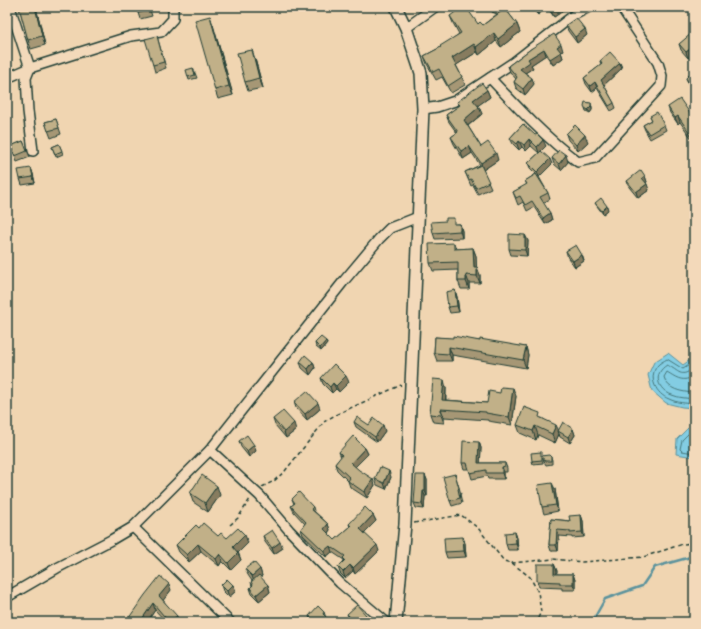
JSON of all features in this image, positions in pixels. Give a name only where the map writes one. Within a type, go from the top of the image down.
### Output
[{"type":"main road","points":[[396,7],[406,28],[421,73],[423,109],[405,524],[396,622]]},
{"type":"street","points":[[10,7],[30,68],[26,78],[33,151]]},
{"type":"street","points":[[7,78],[30,68],[131,36],[162,32],[173,19],[173,7]]},
{"type":"street","points":[[406,28],[435,7]]},
{"type":"street","points":[[568,7],[574,15]]},
{"type":"street","points":[[423,109],[436,107],[455,101],[514,62],[574,15],[589,7]]},
{"type":"street","points":[[490,78],[562,150],[578,162],[594,158],[661,86],[662,76],[658,63],[621,7]]},
{"type":"street","points":[[7,597],[57,568],[111,540],[133,526],[210,450],[343,282],[379,239],[390,228],[418,217]]},
{"type":"street","points":[[210,450],[255,491],[289,530],[340,583],[386,622]]},
{"type":"street","points":[[133,526],[230,622]]},
{"type":"path","points":[[230,525],[238,518],[255,491],[274,481],[324,422],[335,415],[412,380]]},
{"type":"path","points":[[405,524],[461,515],[478,528],[504,561],[512,563],[553,559],[582,562],[643,557],[683,544],[694,543]]},
{"type":"path","points":[[512,563],[530,578],[538,592],[541,612],[536,622]]},
{"type":"water","points":[[668,353],[683,365],[694,357],[694,408],[666,403],[652,391],[648,375],[654,362]]},
{"type":"water","points":[[694,422],[694,457],[676,454],[677,439]]},
{"type":"building","points":[[19,7],[35,7],[42,36],[28,40]]},
{"type":"building","points":[[136,7],[149,7],[149,10],[138,13]]},
{"type":"building","points":[[462,7],[466,7],[478,24],[480,22],[483,25],[502,11],[495,7],[504,7],[517,24],[498,39],[494,33],[476,47],[474,44],[452,58],[462,77],[448,86],[439,69],[433,72],[424,56],[441,47],[440,46],[461,33],[450,16]]},
{"type":"building","points":[[549,7],[557,7],[551,11]]},
{"type":"building","points":[[210,16],[229,86],[215,90],[195,20]]},
{"type":"building","points":[[576,18],[585,29],[575,37],[566,25]]},
{"type":"building","points":[[692,33],[694,35],[694,46],[686,52],[679,44]]},
{"type":"building","points":[[554,34],[561,44],[557,47],[561,52],[550,59],[544,49],[528,59],[530,62],[520,69],[532,78],[523,89],[514,82],[517,77],[508,66]]},
{"type":"building","points":[[157,36],[164,62],[153,65],[145,39]]},
{"type":"building","points":[[252,50],[259,78],[245,82],[237,53]]},
{"type":"building","points":[[610,52],[620,63],[601,80],[614,103],[609,106],[595,82],[590,86],[584,78],[602,64],[600,61]]},
{"type":"building","points":[[193,68],[195,75],[188,77],[186,70]]},
{"type":"building","points":[[691,73],[694,76],[694,90],[686,78]]},
{"type":"building","points":[[482,83],[487,90],[473,100],[479,107],[464,120],[481,147],[488,142],[496,153],[481,163],[469,146],[461,151],[451,137],[458,132],[446,115],[460,105],[457,102]]},
{"type":"building","points":[[680,99],[694,119],[694,139],[678,116],[675,118],[668,107]]},
{"type":"building","points":[[585,102],[591,103],[591,107],[588,110],[584,106]]},
{"type":"building","points":[[657,112],[664,125],[649,134],[643,125],[652,120],[650,116]]},
{"type":"building","points":[[56,119],[59,128],[48,131],[45,122]]},
{"type":"building","points":[[523,124],[543,140],[537,147],[529,139],[524,145],[519,141],[517,144],[510,138]]},
{"type":"building","points":[[575,125],[585,135],[576,145],[566,134]]},
{"type":"building","points":[[23,141],[27,151],[15,156],[11,146]]},
{"type":"building","points":[[59,144],[62,151],[55,154],[52,147]]},
{"type":"building","points":[[559,150],[566,155],[559,164],[552,158]]},
{"type":"building","points":[[541,151],[550,159],[537,172],[528,163]]},
{"type":"building","points":[[481,165],[489,182],[476,188],[471,179],[469,180],[465,172]]},
{"type":"building","points":[[31,168],[33,177],[20,179],[18,170]]},
{"type":"building","points":[[641,170],[645,176],[642,178],[647,184],[636,192],[627,181]]},
{"type":"building","points":[[536,174],[548,193],[540,197],[550,213],[543,218],[532,201],[525,205],[520,196],[516,198],[513,192],[527,184],[525,181]]},
{"type":"building","points":[[601,198],[607,206],[602,211],[595,203]]},
{"type":"building","points":[[446,218],[454,218],[454,224],[460,224],[460,231],[433,233],[431,222],[446,221]]},
{"type":"building","points":[[509,234],[525,235],[525,250],[509,249]]},
{"type":"building","points":[[454,243],[454,249],[473,248],[474,267],[477,267],[477,276],[466,275],[466,281],[458,281],[458,262],[430,263],[429,244]]},
{"type":"building","points":[[576,245],[582,255],[573,261],[566,251]]},
{"type":"building","points":[[455,290],[457,306],[448,307],[446,292]]},
{"type":"building","points":[[453,336],[526,347],[523,360],[449,347],[449,354],[434,353],[435,337],[453,338]]},
{"type":"building","points":[[321,337],[326,341],[320,348],[315,343]]},
{"type":"building","points":[[305,355],[313,362],[308,369],[300,362]]},
{"type":"building","points":[[334,364],[346,376],[336,386],[333,383],[330,387],[321,378]]},
{"type":"building","points":[[433,379],[444,380],[442,400],[487,403],[489,391],[500,393],[501,387],[513,388],[509,417],[486,412],[441,409],[441,415],[430,414]]},
{"type":"building","points":[[307,391],[318,403],[305,414],[294,402]]},
{"type":"building","points":[[524,407],[540,413],[539,417],[556,425],[552,434],[535,426],[533,431],[517,425]]},
{"type":"building","points":[[283,411],[294,423],[284,432],[273,419]]},
{"type":"building","points":[[357,417],[369,425],[374,418],[383,425],[375,437],[354,422]]},
{"type":"building","points":[[563,422],[573,429],[568,437],[558,431]]},
{"type":"building","points":[[247,435],[254,445],[247,451],[239,441]]},
{"type":"building","points":[[353,436],[365,448],[351,463],[373,479],[364,492],[348,481],[350,478],[335,464],[342,455],[339,452]]},
{"type":"building","points":[[463,441],[479,442],[478,463],[505,463],[505,466],[502,467],[502,473],[486,473],[486,470],[470,473],[467,463],[462,463]]},
{"type":"building","points":[[541,452],[541,456],[549,455],[551,457],[551,461],[545,461],[542,457],[542,460],[532,461],[531,453]]},
{"type":"building","points":[[380,467],[389,471],[384,483],[375,479]]},
{"type":"building","points":[[455,474],[460,498],[450,501],[443,477]]},
{"type":"building","points":[[202,475],[217,486],[205,503],[190,493]]},
{"type":"building","points":[[416,475],[425,475],[425,491],[423,491],[422,504],[414,503]]},
{"type":"building","points":[[552,483],[556,505],[542,507],[538,485]]},
{"type":"building","points":[[299,492],[313,507],[311,509],[328,524],[324,529],[335,540],[351,526],[349,524],[365,507],[373,515],[360,529],[377,545],[353,568],[350,565],[343,572],[338,567],[345,560],[343,558],[345,556],[330,546],[324,551],[301,529],[306,522],[291,506],[295,503],[292,499]]},
{"type":"building","points":[[581,515],[582,532],[570,533],[570,531],[557,530],[556,545],[549,545],[551,519],[570,521],[569,516]]},
{"type":"building","points":[[203,523],[218,536],[221,533],[227,538],[238,528],[245,535],[233,547],[238,553],[228,563],[220,554],[216,559],[198,544],[187,555],[176,545],[196,525],[199,528]]},
{"type":"building","points":[[272,530],[280,542],[272,548],[263,536]]},
{"type":"building","points":[[515,532],[516,543],[506,544],[505,533]]},
{"type":"building","points":[[463,537],[464,551],[445,552],[444,538]]},
{"type":"building","points":[[254,562],[260,569],[252,576],[245,569]]},
{"type":"building","points":[[537,564],[554,564],[554,574],[573,574],[573,584],[537,581]]},
{"type":"building","points":[[259,575],[268,585],[256,595],[250,588],[253,585],[251,582]]},
{"type":"building","points":[[160,576],[169,584],[159,596],[177,616],[169,622],[153,603],[140,622],[126,622],[145,595]]},
{"type":"building","points":[[227,579],[233,585],[227,591],[221,585]]},
{"type":"building","points":[[357,605],[366,615],[360,622],[355,622],[347,614]]},
{"type":"building","points":[[318,606],[331,622],[316,622],[309,616]]},
{"type":"waterway","points":[[592,622],[605,599],[642,586],[655,567],[694,556]]}]
